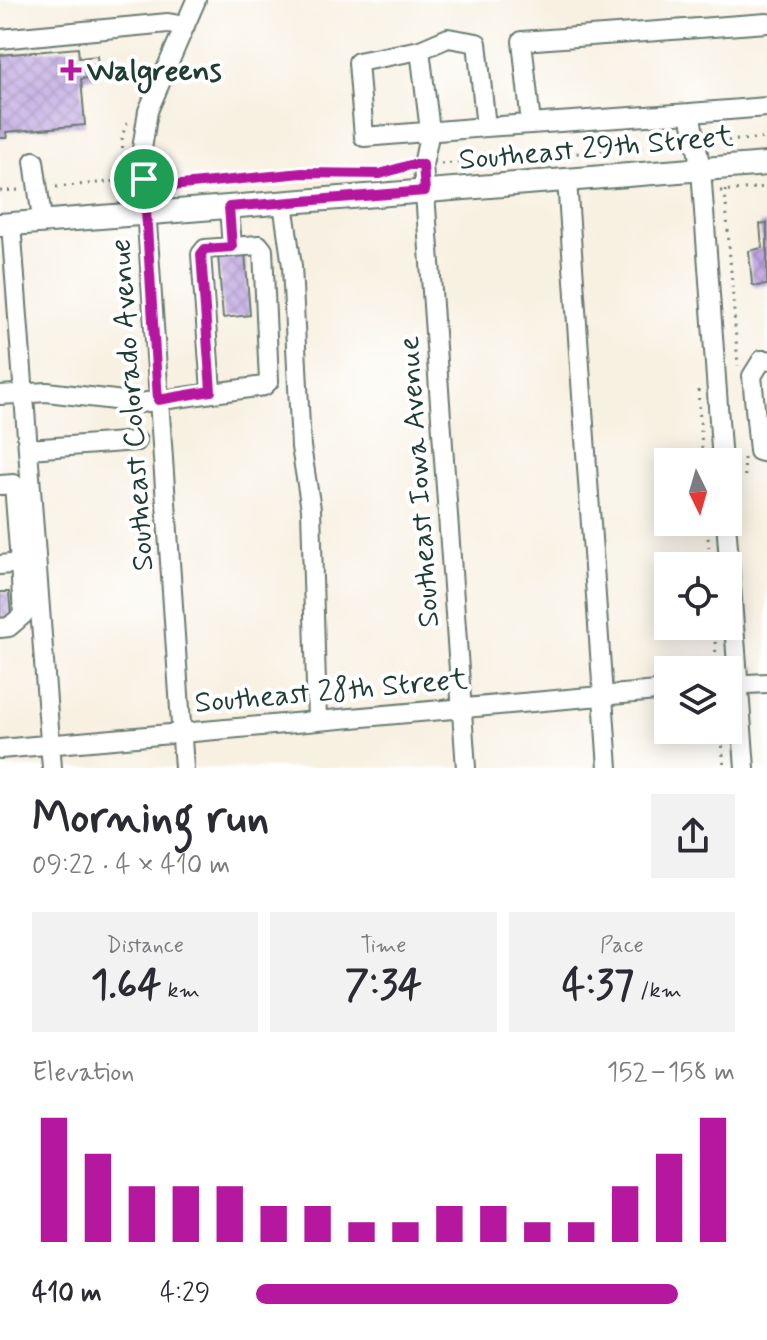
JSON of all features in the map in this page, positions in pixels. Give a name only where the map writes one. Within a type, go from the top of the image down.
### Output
[{"type":"main road","name":"Southeast 29th Street","points":[[5,224],[767,164]]},
{"type":"street","name":"Southeast Colorado Avenue","points":[[184,768],[143,135],[148,111],[196,0]]},
{"type":"street","points":[[0,39],[168,23],[185,26]]},
{"type":"street","points":[[531,124],[522,41],[767,23]]},
{"type":"street","points":[[486,127],[477,43],[448,38],[420,50],[358,62],[364,137],[767,107]]},
{"type":"street","name":"Southeast Iowa Avenue","points":[[420,50],[430,131],[423,165],[466,768]]},
{"type":"street","points":[[690,113],[701,169],[721,448]]},
{"type":"street","points":[[34,161],[42,219]]},
{"type":"street","points":[[567,180],[608,768]]},
{"type":"street","points":[[283,203],[292,266],[301,447],[311,509],[317,720]]},
{"type":"street","points":[[229,207],[232,247]]},
{"type":"street","points":[[0,628],[9,627],[23,615],[15,484],[29,449],[7,266],[5,224]]},
{"type":"street","points":[[0,395],[24,392],[140,403],[264,386],[269,381],[263,250],[259,245],[205,249],[201,254],[211,391]]},
{"type":"street","points":[[767,360],[762,360],[752,376],[759,451],[767,453]]},
{"type":"street","points":[[719,421],[754,416]]},
{"type":"street","points":[[29,449],[137,441]]},
{"type":"street","points":[[15,484],[52,768]]},
{"type":"street","points":[[727,536],[732,656]]},
{"type":"street","points":[[0,565],[20,563]]},
{"type":"street","points":[[742,684],[767,683]]},
{"type":"street","name":"Southeast 28th Street","points":[[0,749],[654,691]]},
{"type":"street","points":[[742,744],[745,768]]},
{"type":"path","points":[[0,191],[159,177],[161,187],[302,173],[380,174],[423,165],[767,138]]},
{"type":"path","points":[[725,190],[738,369]]},
{"type":"path","points":[[743,451],[745,480]]},
{"type":"path","points":[[722,744],[724,768]]},
{"type":"building","name":"Walgreens","points":[[78,48],[79,58],[97,56],[99,77],[81,79],[85,125],[6,132],[7,138],[0,138],[0,55]]},
{"type":"building","points":[[767,223],[767,285],[756,286],[752,284],[749,251],[762,248],[760,224]]},
{"type":"building","points":[[245,253],[250,315],[223,318],[218,255]]},
{"type":"building","points":[[0,592],[9,592],[11,618],[0,619]]},
{"type":"place","name":"Walgreens","points":[[71,70]]},
{"type":"route","points":[[410,165],[423,165],[425,191],[229,207],[232,247],[205,249],[201,254],[211,391],[158,400],[144,179],[159,177],[161,187],[302,173],[380,174],[410,165]]}]
